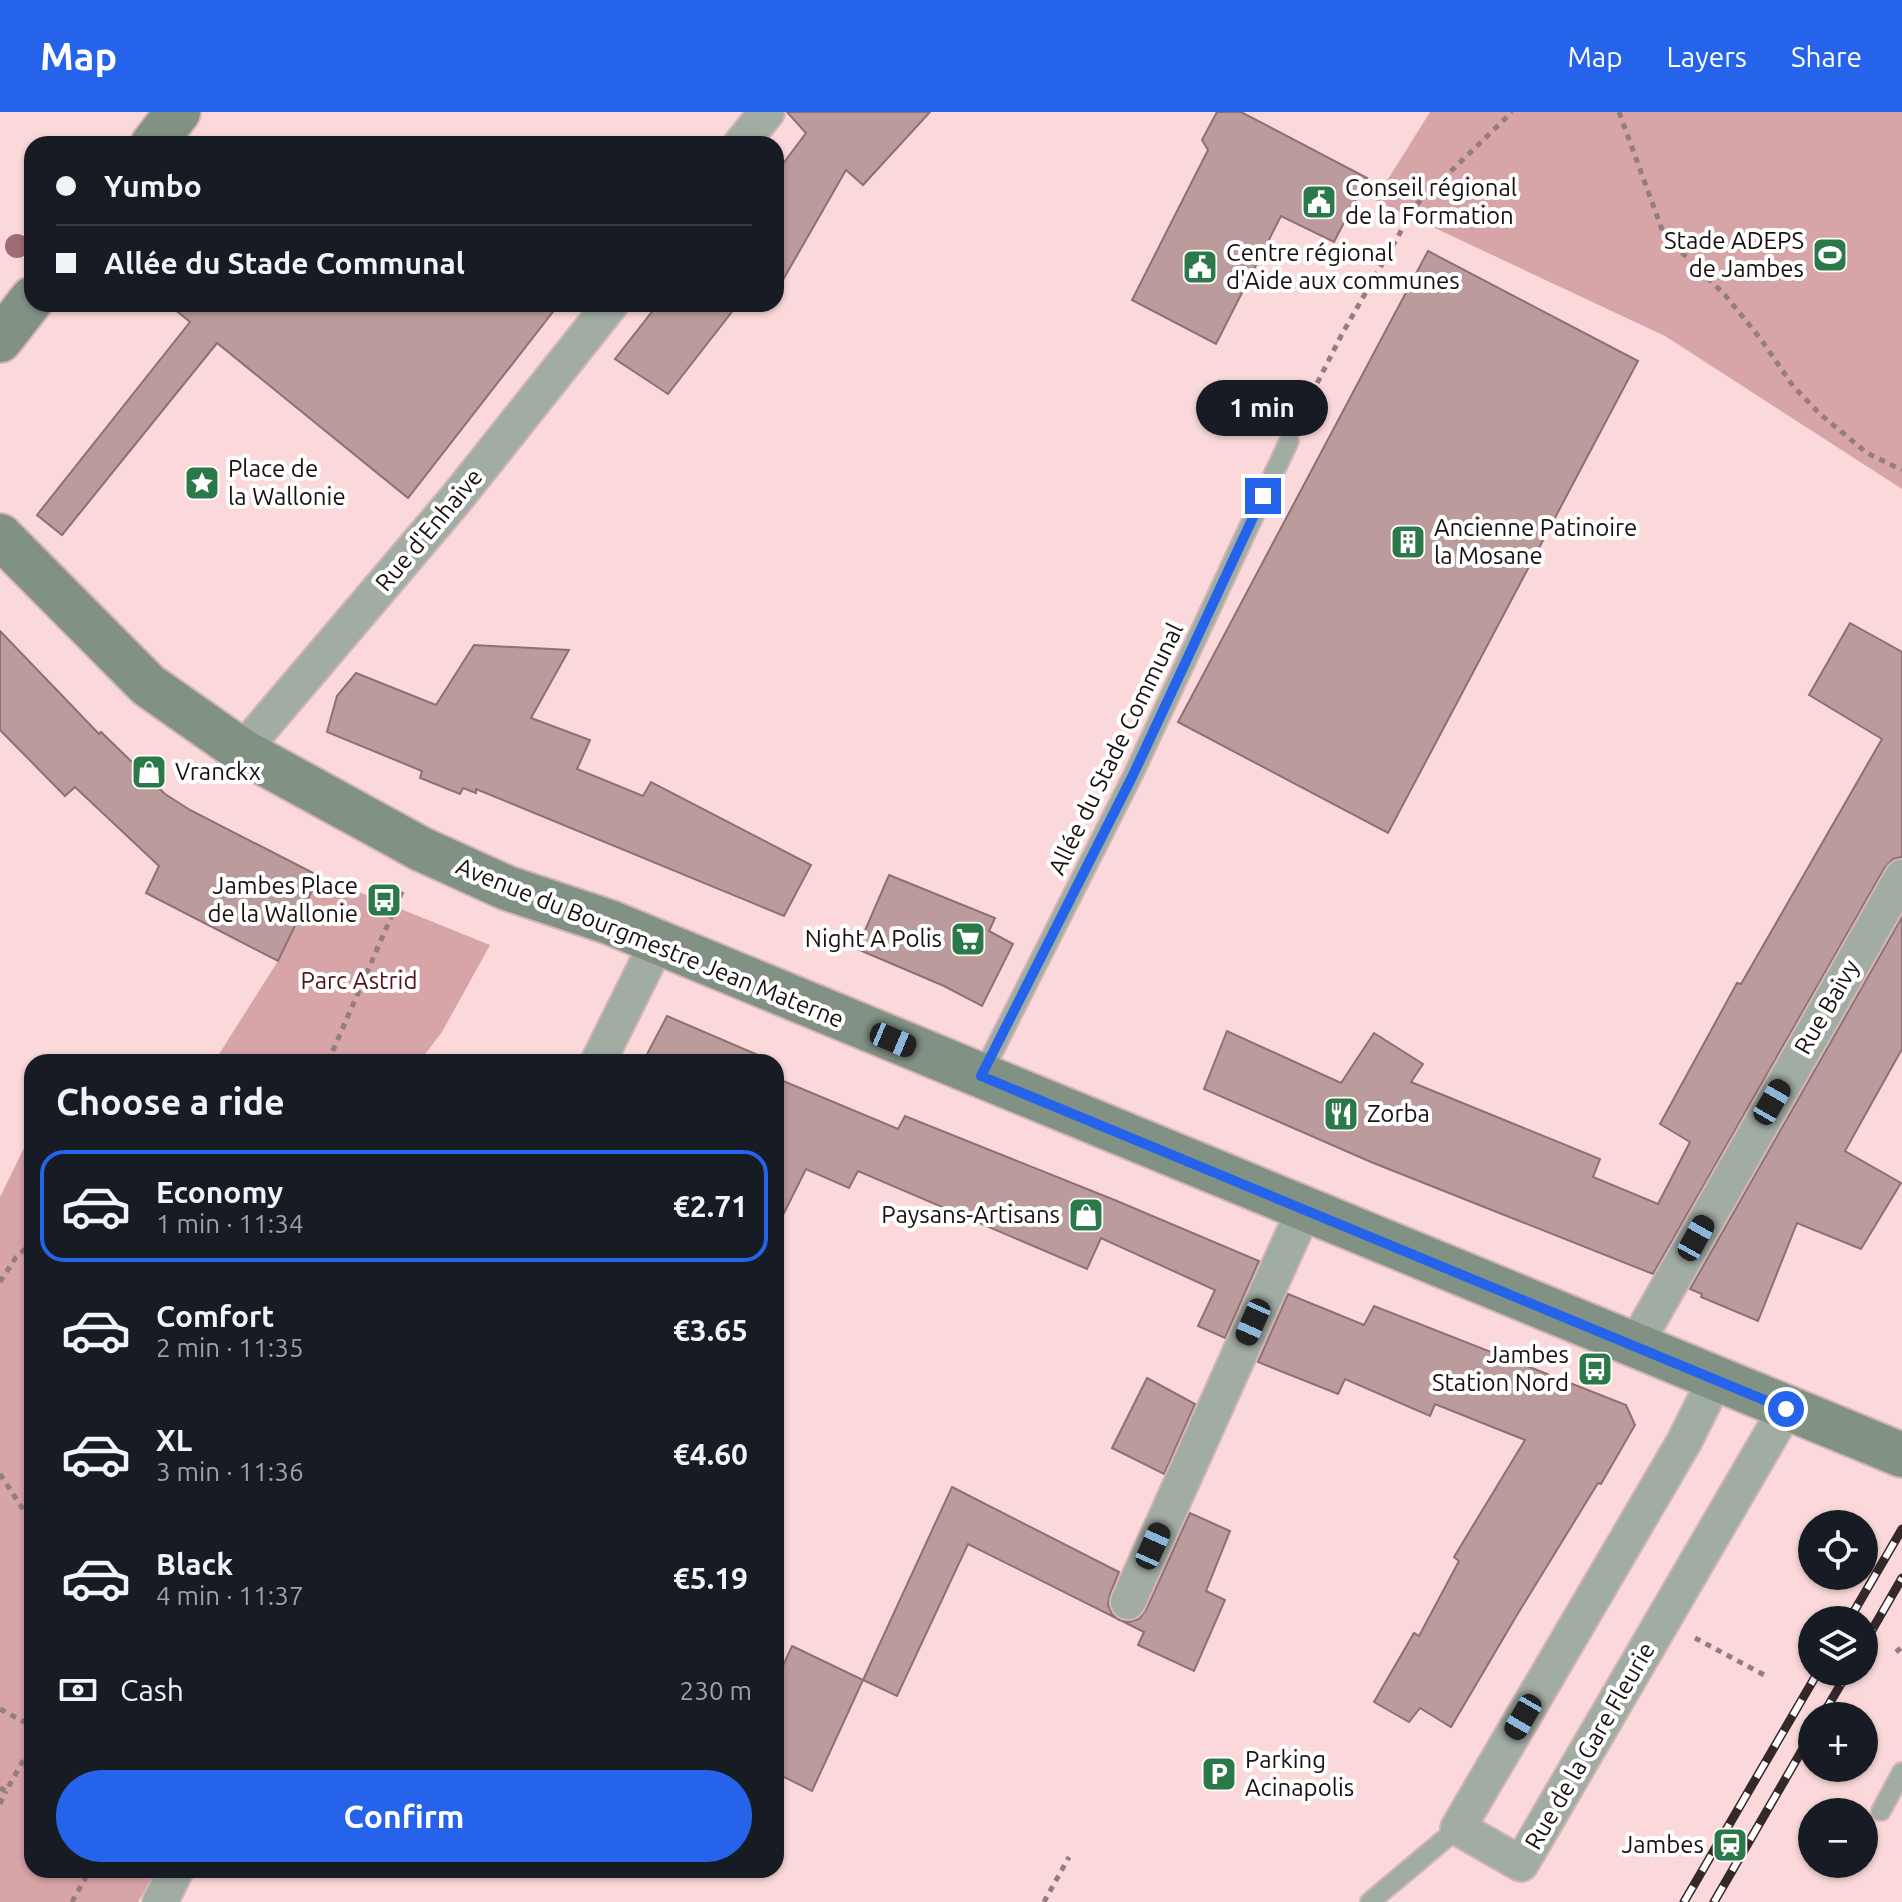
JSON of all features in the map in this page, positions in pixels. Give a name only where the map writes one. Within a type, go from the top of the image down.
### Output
[{"type":"main road","points":[[159,136],[178,112]]},
{"type":"main road","points":[[0,340],[24,309]]},
{"type":"main road","name":"Avenue du Bourgmestre Jean Materne","points":[[0,536],[148,685],[242,751],[421,849],[507,888],[609,922],[1902,1455]]},
{"type":"street","points":[[748,136],[767,112]]},
{"type":"street","name":"Rue d'Enhaive","points":[[242,751],[455,500],[604,312]]},
{"type":"street","name":"Rue Baivy","points":[[1634,1347],[1902,877]]},
{"type":"street","points":[[602,1054],[657,943]]},
{"type":"street","points":[[1128,1602],[1304,1210]]},
{"type":"street","points":[[1458,1828],[1684,1442],[1715,1380]]},
{"type":"street","name":"Rue de la Gare Fleurie","points":[[1458,1828],[1521,1864],[1786,1409]]},
{"type":"street","points":[[160,1902],[172,1878]]},
{"type":"lane","name":"Allée du Stade Communal","points":[[981,1076],[1133,775],[1289,441]]},
{"type":"lane","points":[[1881,1811],[1902,1772]]},
{"type":"lane","points":[[1370,1902],[1458,1828]]},
{"type":"path","points":[[1289,441],[1342,334],[1416,205],[1512,112]]},
{"type":"path","points":[[1619,112],[1664,235],[1725,295],[1793,386],[1820,414],[1867,453],[1902,470]]},
{"type":"path","points":[[331,1054],[421,849]]},
{"type":"path","points":[[0,1282],[24,1250]]},
{"type":"path","points":[[0,1474],[24,1511]]},
{"type":"path","points":[[1662,1621],[1768,1677]]},
{"type":"path","points":[[1896,1652],[1902,1647]]},
{"type":"path","points":[[0,1709],[24,1722]]},
{"type":"path","points":[[0,1804],[3,1790],[24,1759]]},
{"type":"path","points":[[1044,1902],[1069,1857]]},
{"type":"path","points":[[72,1902],[86,1878]]},
{"type":"green space","points":[[1430,112],[1902,112],[1902,489],[1665,336],[1375,200]]},
{"type":"green space","name":"Parc Astrid","points":[[319,876],[490,945],[442,1032],[425,1054],[219,1054],[278,961]]},
{"type":"green space","points":[[24,1148],[24,1878],[152,1878],[138,1902],[0,1902],[0,1197]]},
{"type":"building","points":[[787,112],[930,112],[863,185],[846,170],[784,278],[784,162],[806,133]]},
{"type":"building","points":[[1217,112],[1241,112],[1367,178],[1334,242],[1281,216],[1216,344],[1132,300],[1208,150],[1202,140]]},
{"type":"building","name":"Ancienne Patinoire la Mosane","points":[[1428,251],[1638,361],[1388,833],[1178,722]]},
{"type":"building","points":[[178,312],[553,312],[408,498],[217,343],[62,535],[37,515],[190,322]]},
{"type":"building","points":[[652,312],[732,312],[668,394],[615,359]]},
{"type":"building","points":[[1850,623],[1902,652],[1902,857],[1893,859],[1885,867],[1653,1274],[1371,1162],[1204,1089],[1227,1031],[1341,1083],[1374,1033],[1423,1064],[1411,1082],[1600,1159],[1593,1177],[1658,1204],[1690,1142],[1660,1124],[1737,983],[1741,984],[1882,739],[1809,695]]},
{"type":"building","points":[[0,631],[99,734],[101,732],[165,794],[319,876],[278,961],[146,893],[159,866],[75,787],[65,796],[0,730]]},
{"type":"building","points":[[474,645],[569,650],[531,718],[590,740],[577,769],[643,796],[651,782],[811,865],[784,916],[476,789],[476,793],[463,788],[460,794],[420,778],[422,771],[327,732],[337,696],[356,673],[436,705]]},
{"type":"building","points":[[889,875],[995,918],[989,931],[1013,944],[982,1006],[944,986],[857,949]]},
{"type":"building","points":[[1902,917],[1902,1049],[1845,1151],[1901,1183],[1861,1249],[1797,1223],[1758,1321],[1701,1297],[1702,1294],[1690,1289]]},
{"type":"building","points":[[667,1016],[755,1054],[647,1054]]},
{"type":"building","points":[[784,1081],[898,1129],[905,1116],[1259,1261],[1225,1338],[1198,1326],[1215,1290],[1101,1238],[1087,1269],[858,1171],[849,1188],[806,1169],[784,1213]]},
{"type":"building","points":[[1288,1294],[1364,1325],[1374,1306],[1626,1405],[1635,1425],[1451,1727],[1420,1708],[1409,1722],[1374,1702],[1414,1633],[1419,1636],[1459,1561],[1454,1557],[1525,1440],[1435,1404],[1430,1416],[1345,1379],[1338,1394],[1258,1362]]},
{"type":"building","points":[[1147,1378],[1195,1404],[1164,1474],[1112,1448]]},
{"type":"building","points":[[952,1487],[1119,1572],[1108,1605],[1118,1619],[968,1544],[897,1696],[863,1680]]},
{"type":"building","points":[[1190,1513],[1230,1531],[1206,1591],[1225,1600],[1194,1671],[1138,1645],[1144,1632],[1121,1620],[1129,1622],[1139,1619],[1146,1610]]},
{"type":"building","points":[[792,1646],[863,1680],[812,1791],[784,1777],[784,1664]]},
{"type":"railway","points":[[1857,1606],[1902,1529]]},
{"type":"railway","points":[[1878,1620],[1902,1578]]},
{"type":"railway","points":[[1684,1902],[1810,1686]]},
{"type":"railway","points":[[1830,1702],[1840,1686]]},
{"type":"railway","points":[[1714,1902],[1798,1757]]},
{"type":"place","name":"Conseil régional de la Formation","points":[[1319,202]]},
{"type":"place","name":"Stade ADEPS de Jambes","points":[[1830,255]]},
{"type":"place","name":"Centre régional d'Aide aux communes","points":[[1200,267]]},
{"type":"place","name":"Place de la Wallonie","points":[[202,483]]},
{"type":"place","name":"Ancienne Patinoire la Mosane","points":[[1408,542]]},
{"type":"place","name":"Vranckx","points":[[149,772]]},
{"type":"place","name":"Jambes Place de la Wallonie","points":[[384,900]]},
{"type":"place","name":"Night A Polis","points":[[968,939]]},
{"type":"place","name":"Zorba","points":[[1341,1114]]},
{"type":"place","name":"Paysans-Artisans","points":[[1086,1215]]},
{"type":"place","name":"Jambes Station Nord","points":[[1595,1369]]},
{"type":"place","name":"Parking Acinapolis","points":[[1219,1774]]},
{"type":"place","name":"Jambes","points":[[1730,1845]]},
{"type":"route","points":[[1263,496],[1133,775],[981,1076],[1786,1409]]}]
